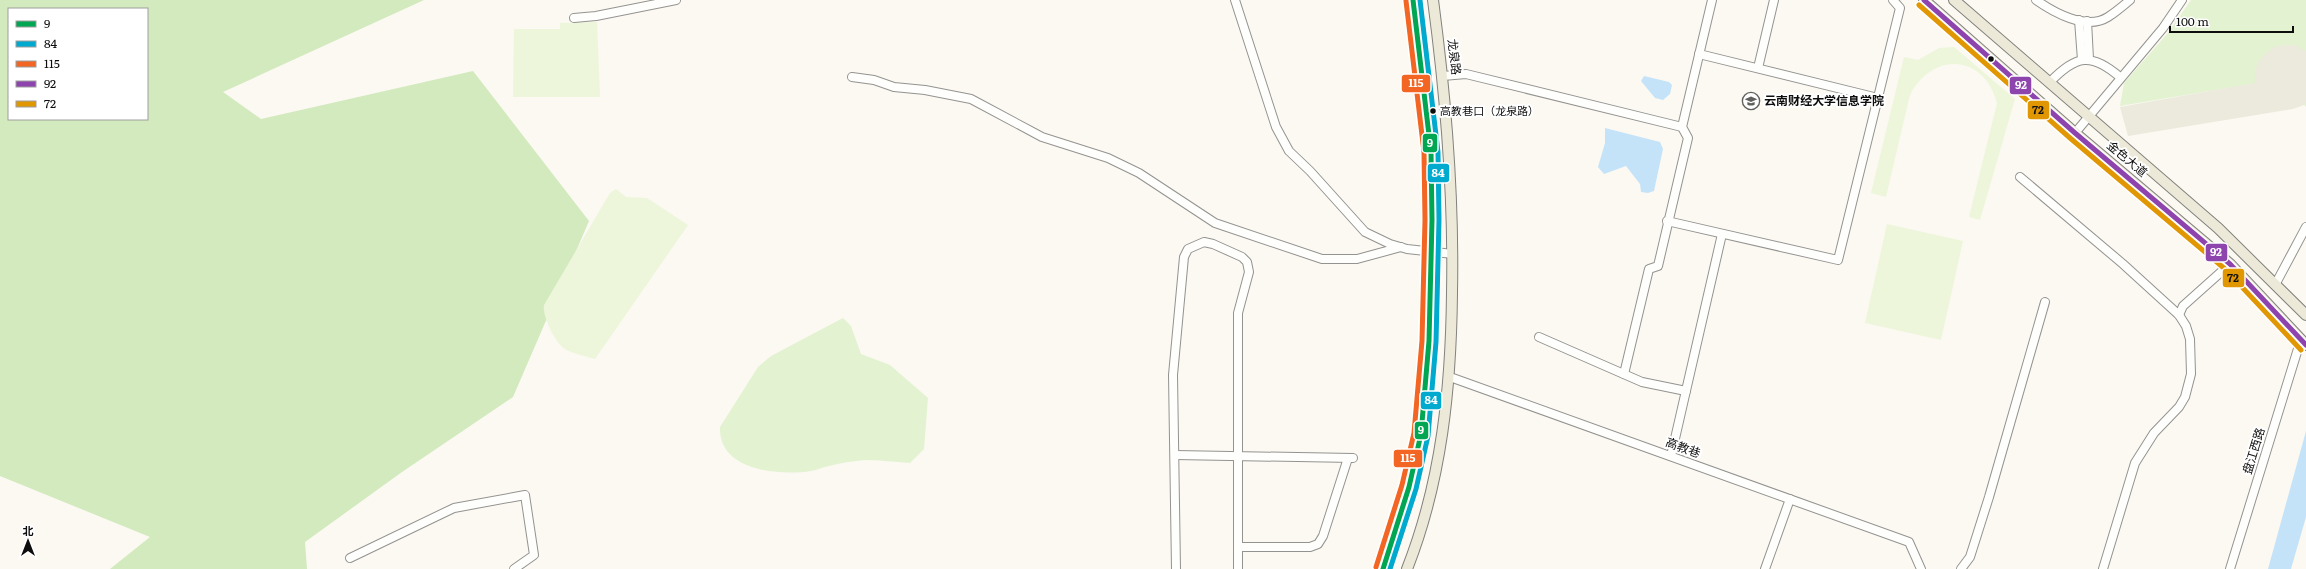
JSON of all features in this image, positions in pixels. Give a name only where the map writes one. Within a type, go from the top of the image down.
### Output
[{"type":"main road","points":[[1383,569],[1395,536],[1409,487],[1421,434],[1429,341],[1430,251],[1432,220],[1431,152],[1413,0]]},
{"type":"main road","name":"龙泉路","points":[[1407,569],[1429,499],[1442,439],[1450,377],[1453,254],[1450,148],[1443,76],[1433,0]]},
{"type":"main road","name":"金色大道","points":[[1924,0],[2075,133],[2230,264],[2303,342]]},
{"type":"main road","name":"金色大道","points":[[1954,0],[2218,228],[2306,315]]},
{"type":"street","points":[[574,18],[596,16],[676,0]]},
{"type":"street","points":[[1235,0],[1276,127],[1289,151],[1310,171],[1365,232],[1401,247],[1453,254]]},
{"type":"street","points":[[1624,374],[1649,270],[1658,266],[1667,221],[1688,138],[1682,127],[1712,0]]},
{"type":"street","points":[[1758,68],[1774,0]]},
{"type":"street","points":[[1667,221],[1838,260],[1900,8],[1893,0]]},
{"type":"street","points":[[2036,0],[2062,16],[2087,21],[2106,18],[2130,0]]},
{"type":"street","points":[[2075,133],[2162,28],[2182,0]]},
{"type":"street","points":[[2079,20],[2085,59]]},
{"type":"street","points":[[2085,59],[2087,21]]},
{"type":"street","points":[[1699,54],[1878,98]]},
{"type":"street","points":[[2050,82],[2061,70],[2085,59],[2106,65],[2120,77]]},
{"type":"street","points":[[1443,76],[1466,74],[1682,127]]},
{"type":"street","points":[[852,77],[874,80],[894,87],[925,90],[971,99],[1042,137],[1108,158],[1139,173],[1215,223],[1322,259],[1357,259],[1401,247]]},
{"type":"street","points":[[2020,177],[2123,264],[2178,315],[2186,326],[2190,339],[2191,374],[2186,396],[2179,407],[2154,433],[2135,463],[2103,569]]},
{"type":"street","points":[[2275,285],[2306,227]]},
{"type":"street","points":[[1671,456],[1722,234]]},
{"type":"street","points":[[1176,569],[1173,375],[1184,257],[1188,249],[1204,242],[1213,244],[1242,257],[1247,262],[1249,272],[1238,313],[1238,569]]},
{"type":"street","points":[[2178,315],[2183,306],[2230,264]]},
{"type":"street","points":[[1961,569],[1970,557],[1989,497],[2045,302]]},
{"type":"street","points":[[1539,337],[1642,382],[1686,391]]},
{"type":"street","name":"盘江西路","points":[[2230,569],[2303,342]]},
{"type":"street","name":"高教巷","points":[[1450,377],[1909,542],[1921,569]]},
{"type":"street","points":[[1175,455],[1350,458],[1323,536],[1318,544],[1305,547],[1238,547]]},
{"type":"street","points":[[350,558],[454,508],[525,495],[534,555],[514,569]]},
{"type":"street","points":[[1765,569],[1790,499]]},
{"type":"green space","points":[[0,0],[424,0],[223,92],[261,119],[473,71],[589,221],[513,397],[402,472],[305,542],[307,569],[110,569],[150,537],[0,476]]},
{"type":"green space","points":[[2191,0],[2306,0],[2306,107],[2282,79],[2120,106],[2124,83],[2167,34]]},
{"type":"green space","points":[[597,22],[600,97],[513,97],[514,29],[560,29],[560,23]]},
{"type":"green space","points":[[1954,47],[2015,99],[1980,220],[1969,217],[1997,103],[1989,84],[1981,74],[1970,67],[1963,65],[1948,64],[1941,66],[1927,74],[1916,85],[1909,97],[1886,197],[1871,193],[1904,57],[1918,60],[1939,48]]},
{"type":"green space","points":[[616,189],[626,197],[647,198],[688,225],[595,359],[572,352],[561,346],[553,335],[547,322],[544,305],[610,193]]},
{"type":"green space","points":[[1887,224],[1963,241],[1941,340],[1865,323]]},
{"type":"green space","points":[[843,318],[851,326],[861,354],[890,365],[928,398],[924,449],[910,463],[865,460],[827,466],[813,471],[768,471],[739,462],[729,453],[722,442],[720,427],[758,367],[771,356]]},
{"type":"shaded area","points":[[2294,45],[2306,51],[2306,103],[2304,105],[2293,109],[2128,136],[2120,107],[2255,83],[2256,69],[2259,60],[2274,47]]},
{"type":"water","points":[[1644,76],[1669,82],[1672,85],[1670,94],[1663,100],[1655,98],[1641,81]]},
{"type":"water","points":[[1605,128],[1660,142],[1663,149],[1654,191],[1648,193],[1641,192],[1640,184],[1626,166],[1604,174],[1598,167],[1605,143]]},
{"type":"water","points":[[2306,431],[2306,517],[2291,569],[2268,569]]},
{"type":"transit line","name":"9","points":[[1383,569],[1409,487],[1421,434],[1429,341],[1432,220],[1431,152],[1413,0]]},
{"type":"transit line","name":"84","points":[[1390,569],[1416,489],[1428,436],[1436,342],[1439,220],[1438,152],[1420,0]]},
{"type":"transit line","name":"92","points":[[1924,0],[2075,133],[2230,264],[2306,345]]},
{"type":"transit line","name":"115","points":[[1376,567],[1402,485],[1414,433],[1422,341],[1425,220],[1424,152],[1406,1]]},
{"type":"transit line","name":"72","points":[[1919,5],[2070,138],[2225,269],[2301,350]]},
{"type":"place","name":"云南财经大学信息学院","points":[[1751,101]]},
{"type":"place","name":"高教巷口（龙泉路）","points":[[1433,111]]}]
